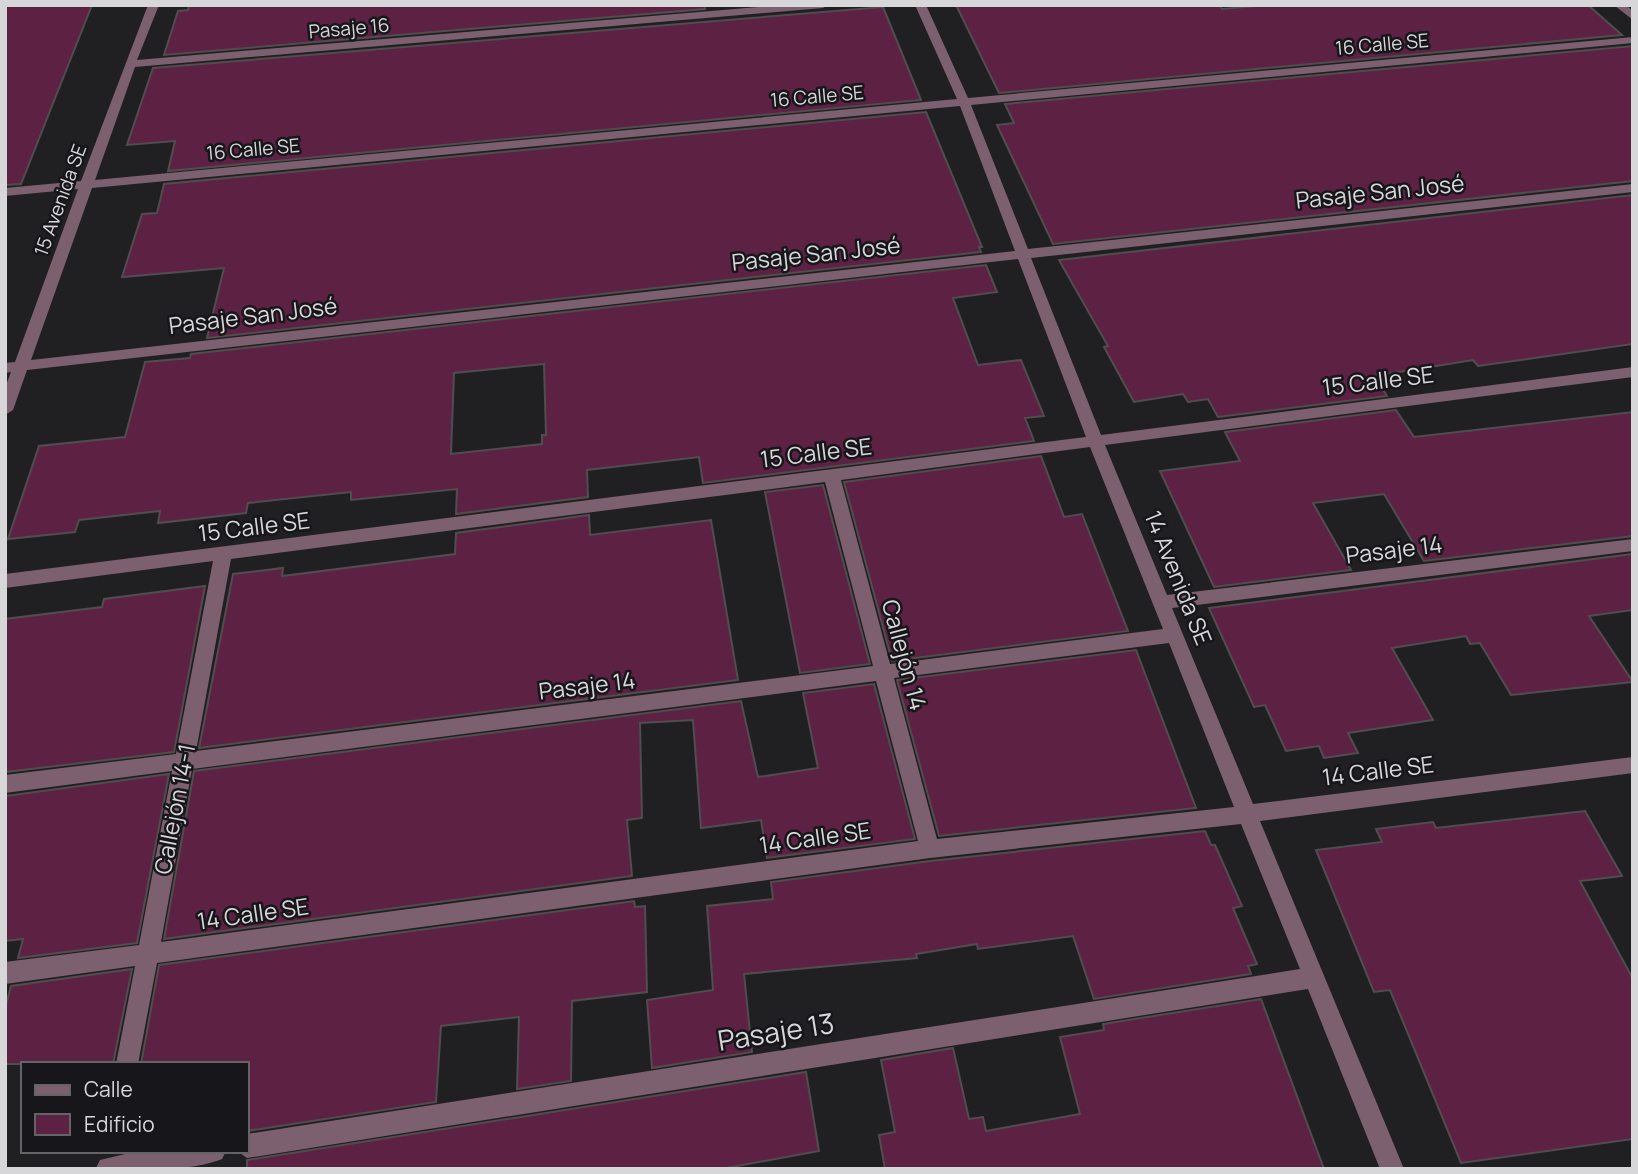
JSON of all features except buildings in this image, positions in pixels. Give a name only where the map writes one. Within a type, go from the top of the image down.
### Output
[{"type":"street","name":"15 Avenida SE","points":[[5,410],[13,367],[154,5]]},
{"type":"street","name":"Pasaje 16","points":[[130,64],[823,5]]},
{"type":"street","name":"14 Avenida SE","points":[[920,5],[964,102],[1026,254],[1096,440],[1392,1169]]},
{"type":"street","points":[[1619,5],[1633,16]]},
{"type":"street","name":"16 Calle SE","points":[[5,192],[1633,40]]},
{"type":"street","name":"Pasaje San José","points":[[13,367],[299,333],[1633,188]]},
{"type":"street","name":"15 Calle SE","points":[[5,581],[1633,372]]},
{"type":"street","name":"Callejón 14","points":[[831,474],[930,849]]},
{"type":"street","name":"Pasaje 14","points":[[1162,602],[1633,545]]},
{"type":"street","name":"Callejón 14-1","points":[[127,1062],[223,554]]},
{"type":"street","name":"Pasaje 14","points":[[5,784],[1176,635]]},
{"type":"street","name":"14 Calle SE","points":[[5,973],[930,849],[1248,814],[1633,765]]},
{"type":"street","name":"Pasaje 13","points":[[248,1146],[1314,976]]},
{"type":"street","points":[[108,1168],[202,1153]]}]
